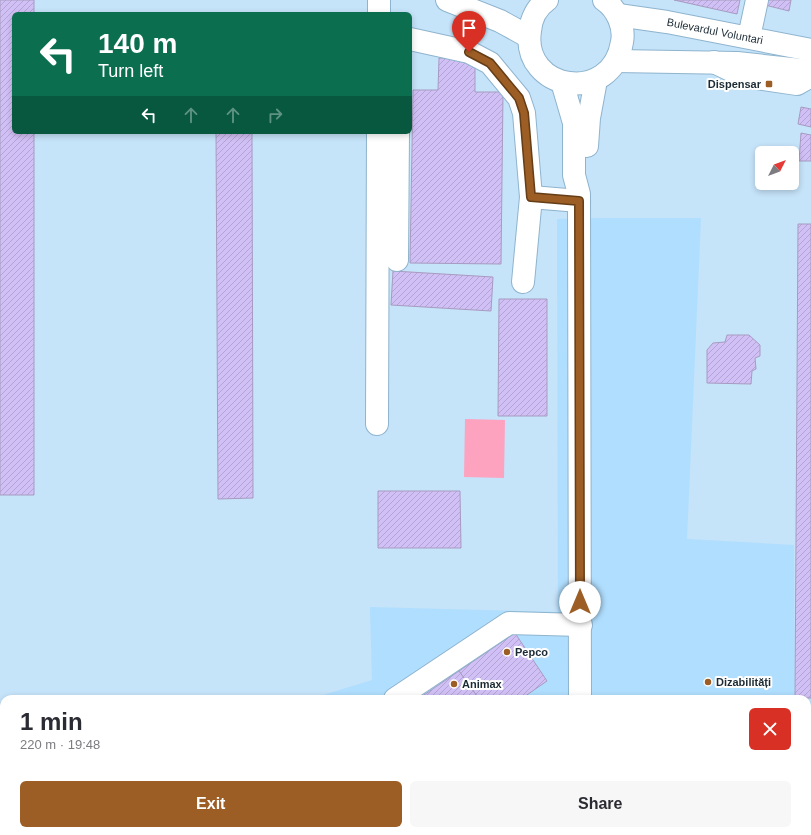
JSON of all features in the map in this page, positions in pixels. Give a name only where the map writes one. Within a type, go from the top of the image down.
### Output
[{"type":"main road","points":[[379,0],[379,12]]},
{"type":"main road","points":[[447,0],[500,21],[528,37],[530,24],[543,1]]},
{"type":"main road","points":[[749,37],[757,0]]},
{"type":"main road","name":"Bulevardul Voluntari","points":[[528,37],[531,52],[538,65],[549,76],[562,82],[574,84],[596,80],[608,72],[621,51],[623,38],[622,26],[611,8]]},
{"type":"main road","name":"Bulevardul Voluntari","points":[[611,8],[667,22],[811,50]]},
{"type":"main road","points":[[412,39],[469,52],[490,63],[519,98],[524,113],[531,197],[523,282]]},
{"type":"main road","points":[[616,61],[737,62],[811,71]]},
{"type":"main road","points":[[714,62],[742,76],[796,84],[811,76]]},
{"type":"main road","points":[[579,198],[586,176],[588,118],[596,80]]},
{"type":"main road","points":[[562,82],[574,123],[574,175],[579,198],[580,695]]},
{"type":"main road","points":[[377,424],[378,134]]},
{"type":"main road","points":[[397,260],[398,134]]},
{"type":"main road","points":[[531,197],[579,198]]},
{"type":"main road","points":[[401,695],[509,623],[581,625]]},
{"type":"shaded area","points":[[701,218],[687,539],[794,545],[795,695],[323,695],[372,680],[370,607],[558,612],[557,219]]},
{"type":"shaded area","points":[[465,419],[505,420],[504,478],[464,477]]},
{"type":"building","points":[[0,0],[34,0],[34,12],[12,12],[12,134],[34,134],[34,495],[0,495]]},
{"type":"building","points":[[674,0],[740,0],[737,14]]},
{"type":"building","points":[[766,0],[791,0],[789,11],[765,5]]},
{"type":"building","points":[[439,58],[475,59],[475,92],[503,92],[501,264],[410,263],[413,90],[438,90]]},
{"type":"building","points":[[801,107],[811,109],[811,127],[798,124]]},
{"type":"building","points":[[801,133],[811,135],[811,161],[799,161]]},
{"type":"building","points":[[216,134],[252,134],[253,498],[218,499]]},
{"type":"building","points":[[798,224],[811,224],[811,695],[795,695]]},
{"type":"building","points":[[393,271],[493,277],[491,311],[391,305]]},
{"type":"building","points":[[499,299],[547,299],[547,416],[498,416]]},
{"type":"building","points":[[727,335],[749,335],[760,345],[760,356],[755,358],[756,369],[752,371],[751,384],[707,383],[707,350],[713,343],[725,342]]},
{"type":"building","points":[[378,491],[460,491],[461,548],[378,548]]},
{"type":"building","name":"Pepco","points":[[515,633],[547,681],[527,695],[476,695],[459,671]]},
{"type":"building","name":"Animax","points":[[459,671],[476,695],[424,695]]},
{"type":"place","name":"Dispensar","points":[[769,84]]},
{"type":"place","name":"Pepco","points":[[507,652]]},
{"type":"place","name":"Dizabilități","points":[[708,682]]},
{"type":"place","name":"Animax","points":[[454,684]]},
{"type":"route","points":[[469,52],[490,63],[519,98],[524,113],[531,197],[579,201],[580,602]]}]
